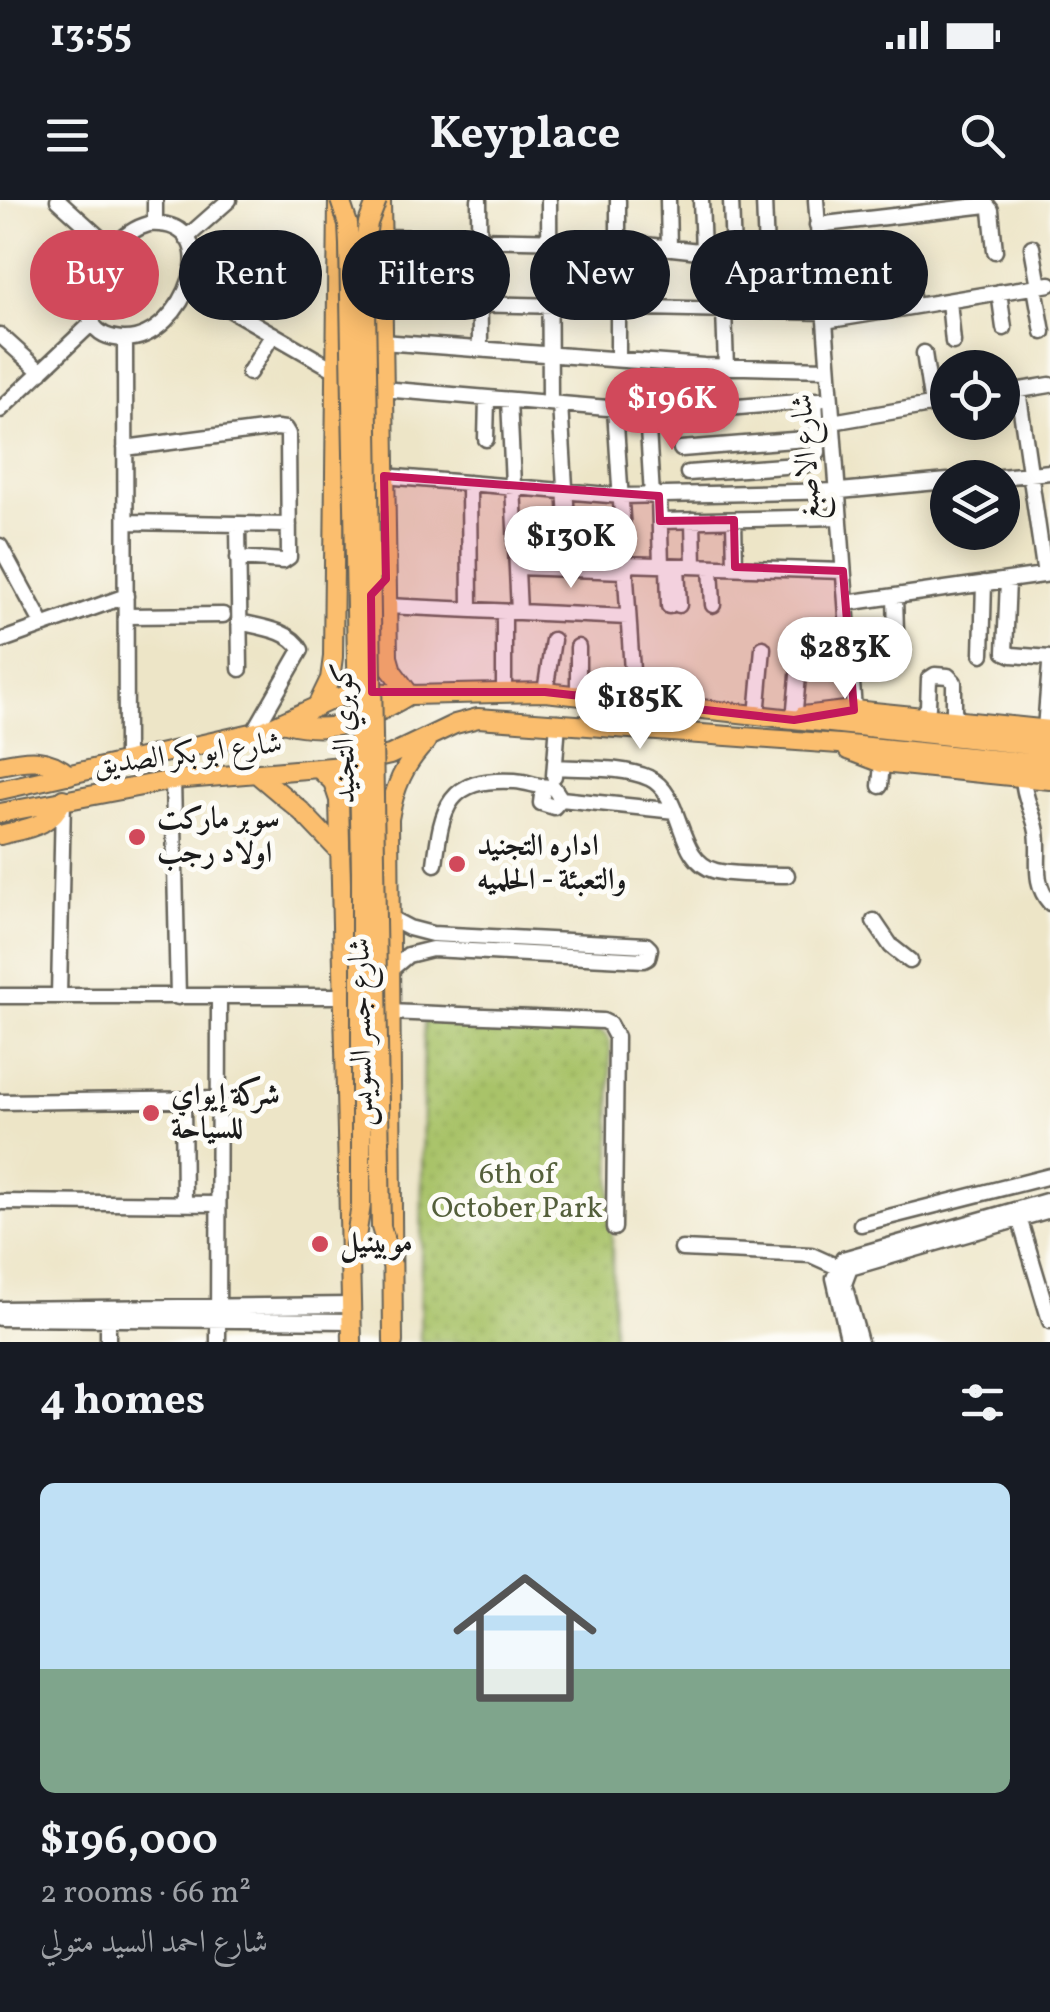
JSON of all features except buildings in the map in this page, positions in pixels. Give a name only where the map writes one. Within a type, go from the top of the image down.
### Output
[{"type":"main road","points":[[315,708],[326,690],[332,668],[339,200]]},
{"type":"main road","name":"كوبري التجنيد","points":[[339,200],[348,224],[350,245],[362,871],[362,1206],[352,1264]]},
{"type":"main road","points":[[379,200],[381,230]]},
{"type":"main road","name":"كوبري التجنيد","points":[[379,200],[366,234],[366,304],[381,1226],[392,1264]]},
{"type":"main road","points":[[286,722],[320,728],[353,724],[410,694],[392,671],[388,657],[382,320]]},
{"type":"main road","points":[[334,583],[348,595],[366,597],[386,579]]},
{"type":"main road","name":"شارع ابو بكر الصديق","points":[[0,790],[254,732],[343,696],[363,692],[545,692],[794,720],[887,747]]},
{"type":"main road","points":[[794,720],[821,711],[854,710],[1048,735]]},
{"type":"main road","name":"شارع ابو بكر الصديق","points":[[0,813],[172,780],[367,762],[478,718],[840,744],[859,756],[887,747]]},
{"type":"main road","name":"شارع جسر السويس","points":[[393,1342],[388,917],[393,794],[402,772],[434,735]]},
{"type":"main road","points":[[887,747],[1048,735]]},
{"type":"main road","points":[[887,747],[1050,765]]},
{"type":"main road","points":[[887,747],[1050,780]]},
{"type":"main road","name":"شارع ابو بكر الصديق","points":[[0,765],[37,759],[55,764],[60,777]]},
{"type":"main road","name":"شارع جسر السويس","points":[[320,769],[337,790],[352,1342]]},
{"type":"main road","points":[[256,774],[301,811],[341,862],[364,860],[388,870]]},
{"type":"main road","name":"شارع ابو بكر الصديق","points":[[0,834],[44,824],[55,815],[63,799]]},
{"type":"street","points":[[58,200],[91,230]]},
{"type":"street","points":[[155,200],[155,223]]},
{"type":"street","points":[[195,230],[228,200]]},
{"type":"street","points":[[479,200],[479,230]]},
{"type":"street","points":[[549,200],[549,230]]},
{"type":"street","points":[[618,200],[618,230]]},
{"type":"street","points":[[668,200],[669,230]]},
{"type":"street","points":[[701,200],[702,230]]},
{"type":"street","points":[[730,200],[732,230]]},
{"type":"street","points":[[764,200],[765,230]]},
{"type":"street","name":"شارع الاصبغ","points":[[816,200],[818,230]]},
{"type":"street","points":[[818,226],[942,205],[984,202],[992,210],[995,251]]},
{"type":"street","points":[[134,230],[155,223],[179,233]]},
{"type":"street","points":[[1032,247],[1041,285],[1043,332]]},
{"type":"street","points":[[670,248],[690,250]]},
{"type":"street","points":[[928,304],[1041,285]]},
{"type":"street","points":[[999,292],[1004,328]]},
{"type":"street","points":[[0,410],[94,322],[104,332],[125,338],[139,336],[162,322],[179,299]]},
{"type":"street","points":[[948,301],[952,342]]},
{"type":"street","points":[[248,320],[337,370]]},
{"type":"street","points":[[480,320],[480,350]]},
{"type":"street","points":[[549,320],[570,569]]},
{"type":"street","points":[[618,320],[618,359]]},
{"type":"street","points":[[724,320],[726,367]]},
{"type":"street","name":"شارع الاصبغ","points":[[824,320],[828,369],[823,400],[832,422],[840,491],[854,710]]},
{"type":"street","points":[[249,372],[273,334]]},
{"type":"street","points":[[0,335],[41,372]]},
{"type":"street","points":[[125,338],[126,762]]},
{"type":"street","points":[[382,342],[726,367],[828,369]]},
{"type":"street","points":[[924,353],[930,372]]},
{"type":"street","points":[[1020,389],[1050,384]]},
{"type":"street","points":[[382,389],[651,412],[656,496],[674,605]]},
{"type":"street","points":[[486,440],[487,398]]},
{"type":"street","points":[[504,690],[518,567],[509,400]]},
{"type":"street","points":[[680,412],[823,400],[818,452],[811,464],[688,473]]},
{"type":"street","points":[[832,422],[930,405]]},
{"type":"street","points":[[615,409],[634,702]]},
{"type":"street","points":[[126,448],[283,428],[288,434],[290,555],[287,560],[238,558]]},
{"type":"street","points":[[846,603],[1048,575],[1020,432]]},
{"type":"street","points":[[681,449],[818,438]]},
{"type":"street","points":[[1020,475],[1050,472]]},
{"type":"street","points":[[384,476],[620,496],[840,491],[930,483]]},
{"type":"street","points":[[468,483],[470,610]]},
{"type":"street","points":[[660,521],[839,517]]},
{"type":"street","points":[[693,520],[694,566]]},
{"type":"street","points":[[734,520],[735,567]]},
{"type":"street","points":[[126,522],[289,525]]},
{"type":"street","points":[[238,524],[240,669]]},
{"type":"street","points":[[0,546],[42,625]]},
{"type":"street","points":[[518,567],[694,566],[843,571]]},
{"type":"street","points":[[711,567],[713,604]]},
{"type":"street","points":[[1008,580],[1005,652],[1050,662],[1048,735]]},
{"type":"street","points":[[982,654],[984,584]]},
{"type":"street","points":[[0,640],[126,596]]},
{"type":"street","points":[[895,596],[896,633]]},
{"type":"street","points":[[386,606],[628,618]]},
{"type":"street","points":[[126,616],[223,615]]},
{"type":"street","points":[[239,622],[281,633],[297,642],[301,650],[254,732]]},
{"type":"street","points":[[545,692],[554,640]]},
{"type":"street","points":[[578,647],[578,696]]},
{"type":"street","points":[[757,716],[762,648]]},
{"type":"street","points":[[794,720],[799,664]]},
{"type":"street","points":[[922,716],[928,707],[930,679],[935,675],[948,676],[954,682],[955,714],[959,721]]},
{"type":"street","points":[[552,791],[558,722]]},
{"type":"street","points":[[880,786],[887,747]]},
{"type":"street","points":[[554,768],[649,778],[661,788],[702,864],[715,871],[787,875]]},
{"type":"street","points":[[1022,777],[1024,795],[1036,826],[1038,880],[1050,902]]},
{"type":"street","points":[[172,780],[178,998]]},
{"type":"street","points":[[435,864],[441,816],[460,791],[486,781],[518,782],[675,811]]},
{"type":"street","points":[[59,996],[63,799]]},
{"type":"street","points":[[1036,826],[1050,836]]},
{"type":"street","points":[[388,917],[420,932],[507,945],[589,949]]},
{"type":"street","points":[[874,921],[891,946],[910,961]]},
{"type":"street","points":[[389,971],[408,954],[420,950],[507,945]]},
{"type":"street","points":[[0,996],[343,996]]},
{"type":"street","points":[[218,1342],[219,997]]},
{"type":"street","points":[[389,1012],[609,1024],[616,1037],[614,1228]]},
{"type":"street","points":[[183,1100],[184,1204]]},
{"type":"street","points":[[0,1102],[218,1100]]},
{"type":"street","points":[[862,1224],[1050,1176]]},
{"type":"street","points":[[682,1248],[811,1255],[842,1268],[1018,1214],[1050,1200]]},
{"type":"street","points":[[0,1202],[218,1204]]},
{"type":"street","points":[[1018,1214],[1050,1210]]},
{"type":"street","points":[[1018,1214],[1050,1321]]},
{"type":"street","points":[[842,1268],[834,1278],[849,1342]]},
{"type":"street","points":[[842,1268],[860,1342]]},
{"type":"street","points":[[0,1309],[352,1313]]},
{"type":"street","points":[[0,1318],[108,1313]]},
{"type":"street","points":[[108,1313],[108,1342]]},
{"type":"highlighted area","points":[[384,476],[659,496],[660,521],[734,520],[735,567],[843,571],[854,710],[794,720],[545,692],[372,692],[371,595],[386,579]]},
{"type":"green space","name":"6th of October Park","points":[[424,1018],[588,1025],[605,1034],[610,1042],[613,1342],[420,1342]]},
{"type":"place","name":"سوبر ماركت اولاد رجب","points":[[137,837]]},
{"type":"place","name":"اداره التجنيد والتعبئة - الحلميه","points":[[457,864]]},
{"type":"place","name":"شركة إيواي للسياحة","points":[[151,1113]]},
{"type":"place","name":"موبينيل","points":[[320,1244]]}]
